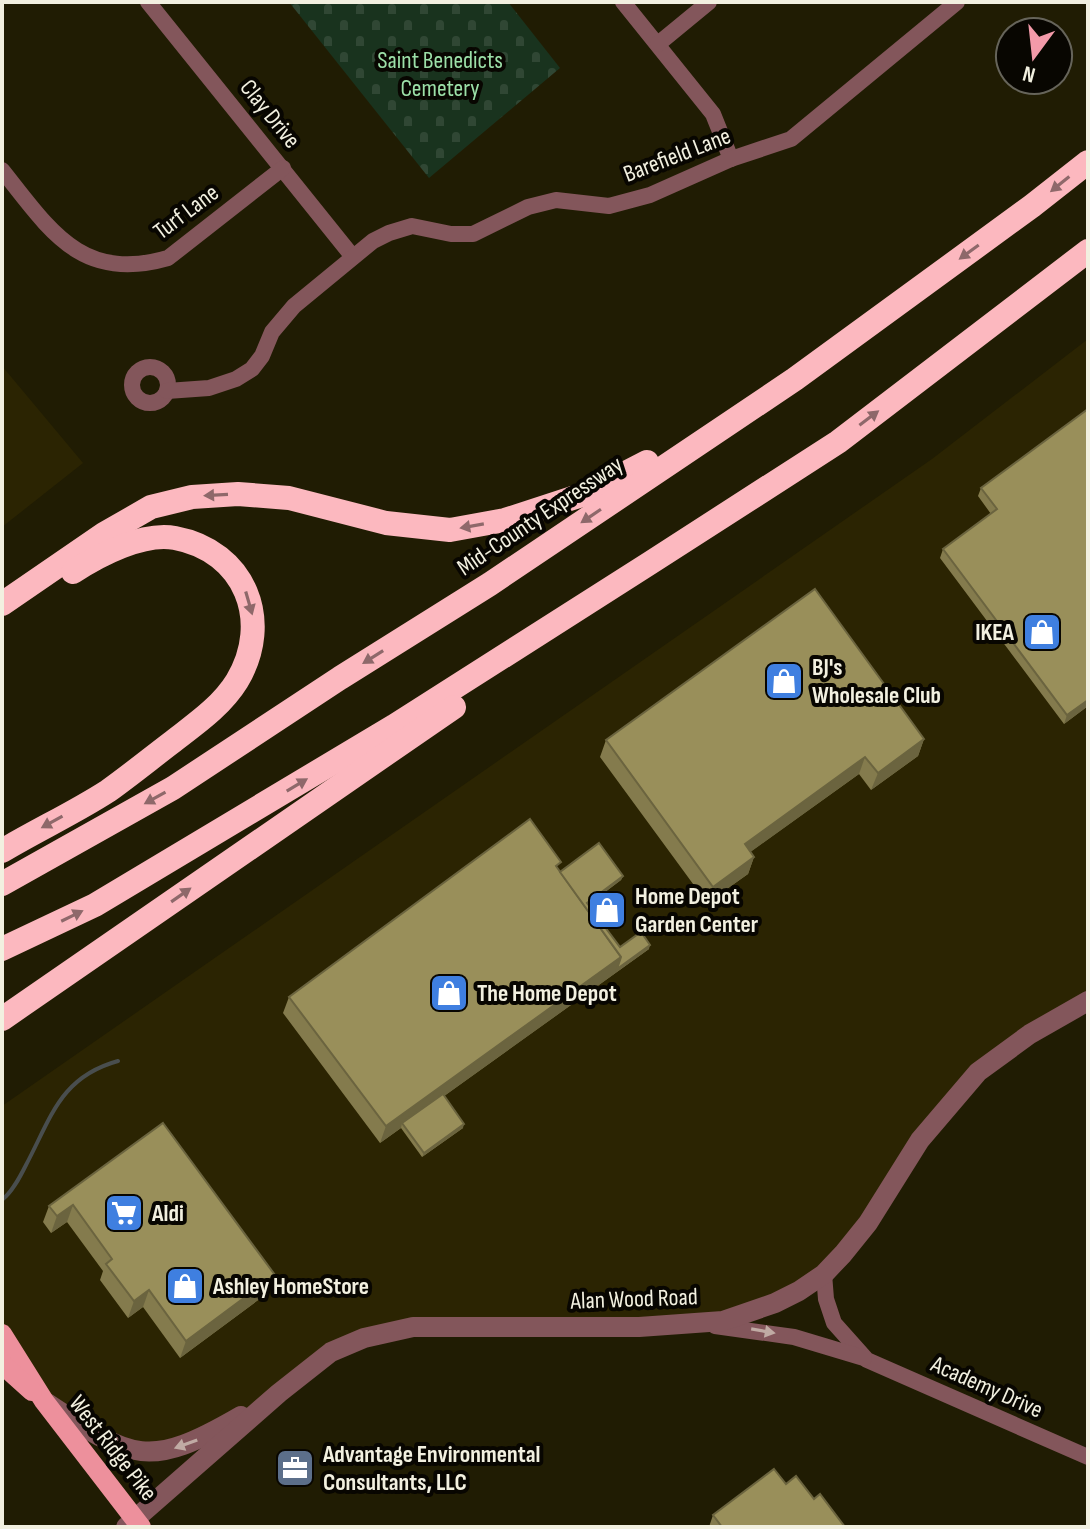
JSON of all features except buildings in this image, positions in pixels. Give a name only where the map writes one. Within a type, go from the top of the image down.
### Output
[{"type":"highway","name":"Mid-County Expressway","points":[[2,884],[173,788],[490,584],[795,379],[1088,162]]},
{"type":"highway","points":[[2,1019],[838,442],[1088,251]]},
{"type":"highway","points":[[2,604],[104,534],[151,507],[192,497],[238,494],[289,498],[386,523],[450,530],[505,520],[585,494],[795,379]]},
{"type":"highway","points":[[2,949],[95,905],[394,726],[838,442]]},
{"type":"highway","points":[[2,621],[83,566],[131,542],[173,537],[214,551],[243,581],[253,614],[251,654],[236,683],[205,717],[107,791],[2,851]]},
{"type":"main road","name":"West Ridge Pike","points":[[2,1334],[44,1401],[130,1525]]},
{"type":"main road","name":"West Ridge Pike","points":[[2,1364],[44,1401]]},
{"type":"street","name":"Clay Drive","points":[[148,2],[353,257]]},
{"type":"street","points":[[623,2],[713,114],[731,159]]},
{"type":"street","points":[[658,44],[709,2]]},
{"type":"street","name":"Barefield Lane","points":[[167,391],[209,388],[236,379],[252,369],[262,356],[272,332],[294,306],[373,241],[400,228],[412,226],[451,234],[473,234],[528,207],[556,200],[609,206],[650,195],[731,159],[791,139],[939,7],[957,2]]},
{"type":"street","name":"Turf Lane","points":[[2,170],[46,225],[71,247],[99,262],[125,266],[168,258],[283,168]]},
{"type":"street","name":"Alan Wood Road","points":[[130,1525],[279,1393],[331,1352],[364,1338],[413,1327],[639,1327],[723,1321],[750,1313],[799,1291],[824,1274],[868,1223],[920,1140],[978,1072],[1030,1034],[1088,1001]]},
{"type":"street","name":"Academy Drive","points":[[824,1274],[826,1299],[834,1323],[867,1360]]},
{"type":"street","name":"Academy Drive","points":[[685,1324],[764,1331],[827,1346],[867,1360],[1088,1457]]},
{"type":"street","points":[[44,1401],[100,1439],[153,1453],[189,1445],[279,1393]]},
{"type":"shaded area","points":[[1088,339],[1088,1001],[978,1072],[843,1254],[750,1313],[388,1331],[279,1393],[153,1453],[44,1401],[2,1334],[2,1106],[932,459]]},
{"type":"shaded area","points":[[2,366],[83,463],[2,527]]},
{"type":"green space","name":"Saint Benedicts Cemetery","points":[[289,2],[508,2],[560,68],[429,178]]},
{"type":"waterway","points":[[2,1200],[18,1180],[51,1116],[70,1089],[98,1068],[118,1061]]},
{"type":"place","name":"IKEA","points":[[1042,632]]},
{"type":"place","name":"BJ's Wholesale Club","points":[[784,681]]},
{"type":"place","name":"Home Depot Garden Center","points":[[607,910]]},
{"type":"place","name":"The Home Depot","points":[[449,993]]},
{"type":"place","name":"Aldi","points":[[124,1213]]},
{"type":"place","name":"Ashley HomeStore","points":[[185,1286]]},
{"type":"place","name":"Advantage Environmental Consultants, LLC","points":[[295,1468]]}]
